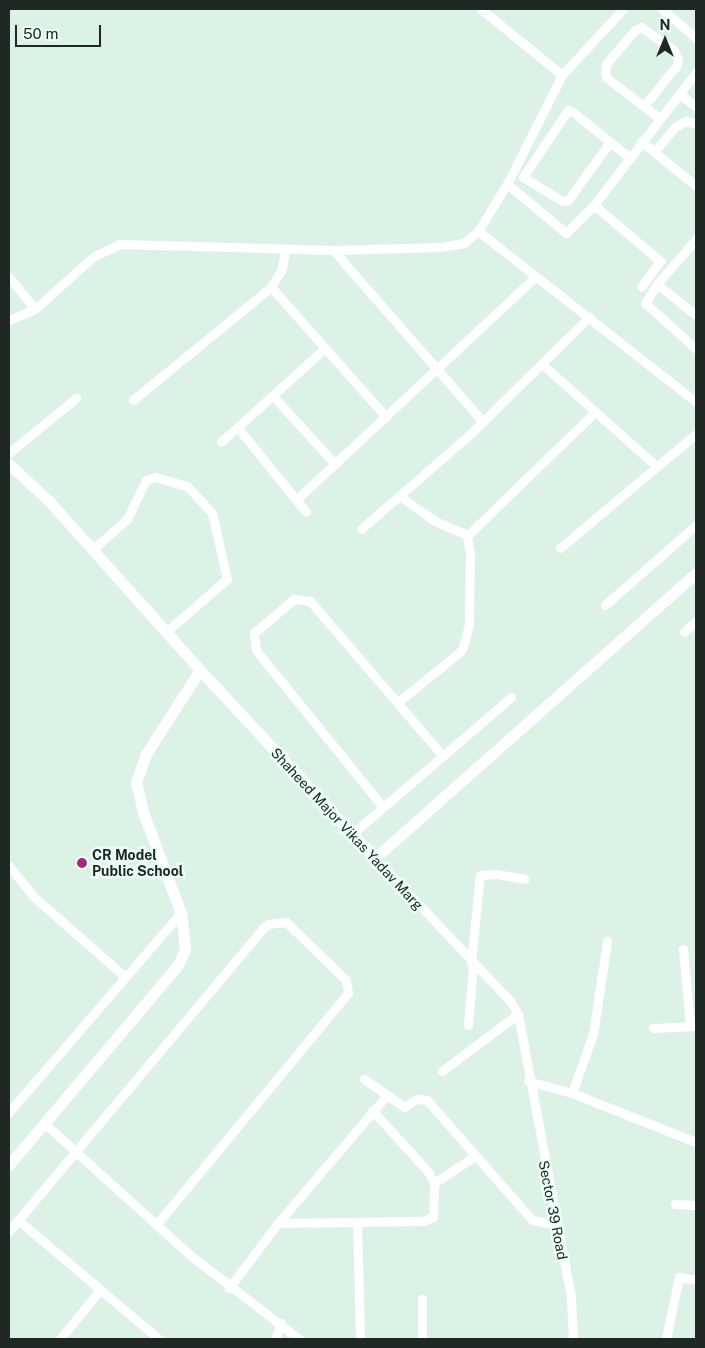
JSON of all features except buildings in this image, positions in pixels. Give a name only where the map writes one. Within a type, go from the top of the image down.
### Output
[{"type":"street","points":[[481,9],[562,75]]},
{"type":"street","points":[[9,320],[35,310],[93,257],[120,244],[333,250],[454,246],[464,243],[478,230],[508,184],[562,75],[623,9]]},
{"type":"street","points":[[662,9],[696,38]]},
{"type":"street","points":[[644,106],[677,65],[678,59],[673,50],[641,27],[606,64],[605,72],[607,78],[659,118]]},
{"type":"street","points":[[508,184],[566,233],[594,205],[641,141],[696,72]]},
{"type":"street","points":[[680,94],[696,107]]},
{"type":"street","points":[[610,142],[568,200],[562,201],[523,177],[568,110],[610,142],[629,158]]},
{"type":"street","points":[[654,152],[675,127],[686,121],[696,124]]},
{"type":"street","points":[[641,141],[696,186]]},
{"type":"street","points":[[594,205],[660,261],[641,287]]},
{"type":"street","points":[[478,230],[696,402]]},
{"type":"street","points":[[696,240],[646,298],[646,307],[696,349]]},
{"type":"street","points":[[133,400],[270,287],[282,268],[285,249]]},
{"type":"street","points":[[333,250],[483,422]]},
{"type":"street","points":[[296,500],[536,276]]},
{"type":"street","points":[[9,277],[35,310]]},
{"type":"street","points":[[657,284],[696,316]]},
{"type":"street","points":[[270,287],[386,417]]},
{"type":"street","points":[[360,529],[400,497],[483,422],[588,318]]},
{"type":"street","points":[[221,442],[325,348]]},
{"type":"street","points":[[542,364],[657,467]]},
{"type":"street","points":[[272,396],[335,464]]},
{"type":"street","points":[[9,453],[76,398]]},
{"type":"street","points":[[398,702],[461,651],[464,644],[469,624],[467,536],[595,412]]},
{"type":"street","points":[[238,428],[306,512]]},
{"type":"street","points":[[560,548],[696,434]]},
{"type":"street","name":"Shaheed Major Vikas Yadav Marg","points":[[9,464],[49,501],[200,670],[472,964],[510,1002],[518,1014],[528,1081]]},
{"type":"street","points":[[92,550],[127,519],[146,480],[155,476],[187,486],[212,513],[227,579],[166,632]]},
{"type":"street","points":[[400,497],[426,516],[467,536]]},
{"type":"street","points":[[605,605],[696,525]]},
{"type":"street","points":[[375,858],[696,573]]},
{"type":"street","points":[[383,807],[256,650],[254,633],[294,599],[310,601],[443,756]]},
{"type":"street","points":[[684,632],[696,621]]},
{"type":"street","points":[[9,1165],[178,965],[185,949],[181,913],[143,812],[136,782],[146,754],[200,670]]},
{"type":"street","points":[[352,834],[511,697]]},
{"type":"street","points":[[9,866],[33,896],[124,976]]},
{"type":"street","points":[[468,1026],[480,875],[497,874],[525,879]]},
{"type":"street","points":[[9,1112],[124,976],[181,913]]},
{"type":"street","points":[[9,1231],[74,1151],[262,929],[268,924],[286,922],[346,980],[348,994],[156,1225]]},
{"type":"street","points":[[572,1093],[593,1034],[607,941]]},
{"type":"street","points":[[654,1028],[693,1026],[683,949]]},
{"type":"street","points":[[442,1071],[518,1014]]},
{"type":"street","points":[[364,1079],[404,1107],[417,1099],[427,1100],[532,1220],[555,1224]]},
{"type":"street","points":[[528,1081],[572,1093],[696,1142]]},
{"type":"street","name":"Sector 39 Road","points":[[528,1081],[570,1298],[573,1339]]},
{"type":"street","points":[[229,1288],[278,1223],[372,1110],[387,1096]]},
{"type":"street","points":[[278,1223],[423,1221],[433,1217],[434,1183],[430,1173],[372,1110]]},
{"type":"street","points":[[44,1123],[156,1225],[229,1288],[281,1323],[299,1339]]},
{"type":"street","points":[[434,1183],[475,1156]]},
{"type":"street","points":[[676,1204],[696,1205]]},
{"type":"street","points":[[18,1220],[159,1339]]},
{"type":"street","points":[[358,1223],[360,1339]]},
{"type":"street","points":[[666,1339],[679,1277],[696,1280]]},
{"type":"street","points":[[60,1339],[100,1290]]},
{"type":"street","points":[[422,1299],[422,1339]]},
{"type":"street","points":[[275,1339],[281,1323]]},
{"type":"place","name":"CR Model Public School","points":[[82,863]]}]
